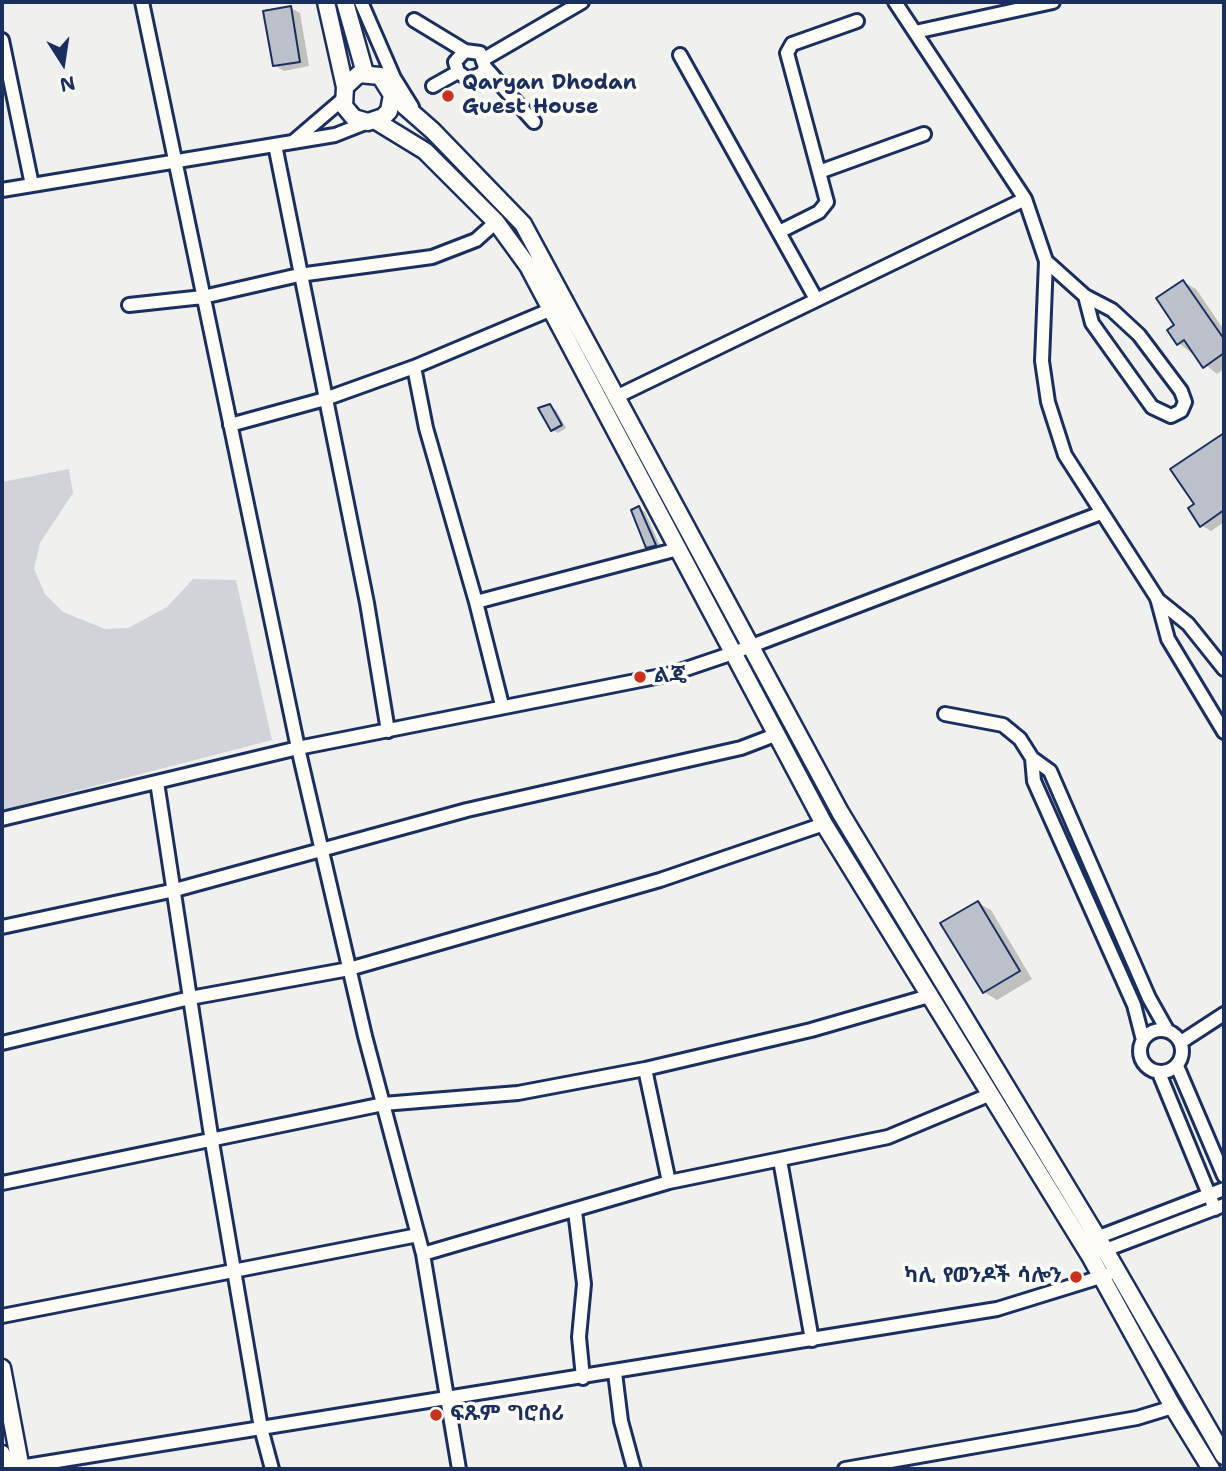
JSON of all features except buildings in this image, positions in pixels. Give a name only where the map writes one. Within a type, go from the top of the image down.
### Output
[{"type":"main road","points":[[327,2],[344,93],[354,118],[372,121],[425,151],[496,222],[528,266],[824,824],[991,1094],[1093,1247],[1117,1271],[1224,1456]]},
{"type":"main road","points":[[345,2],[365,73]]},
{"type":"main road","points":[[344,93],[354,77],[365,73],[380,76],[392,95],[523,224],[752,645],[798,738],[1093,1247],[1101,1277],[1173,1407],[1211,1469]]},
{"type":"main road","points":[[372,121],[389,111],[392,95]]},
{"type":"main road","points":[[2,1368],[15,1468]]},
{"type":"main road","points":[[2,1454],[15,1468]]},
{"type":"street","points":[[142,2],[298,748],[349,969],[423,1254],[458,1469]]},
{"type":"street","points":[[361,2],[394,78],[419,119]]},
{"type":"street","points":[[465,51],[456,62],[458,72],[468,79],[476,79],[485,63],[582,2]]},
{"type":"street","points":[[895,2],[1026,199],[1046,261],[1042,361],[1048,402],[1065,455],[1157,598],[1220,654],[1224,669]]},
{"type":"street","points":[[915,32],[1053,2]]},
{"type":"street","points":[[414,20],[465,51],[480,53],[485,63],[534,122]]},
{"type":"street","points":[[779,232],[824,208],[827,202],[788,52],[792,44],[857,21]]},
{"type":"street","points":[[2,40],[32,185]]},
{"type":"street","points":[[680,55],[816,299]]},
{"type":"street","points":[[433,86],[458,72]]},
{"type":"street","points":[[294,141],[344,93]]},
{"type":"street","points":[[2,190],[335,135],[372,121]]},
{"type":"street","points":[[819,172],[924,134]]},
{"type":"street","points":[[275,145],[367,603],[388,731]]},
{"type":"street","points":[[618,396],[1026,199]]},
{"type":"street","points":[[129,305],[203,297],[299,275],[432,257],[476,240],[496,222]]},
{"type":"street","points":[[1046,261],[1085,296],[1112,310],[1139,335],[1181,391],[1185,402],[1181,411],[1171,416],[1152,407],[1092,323],[1085,296]]},
{"type":"street","points":[[230,425],[325,399],[414,366],[552,309]]},
{"type":"street","points":[[414,366],[426,428],[476,602],[502,705]]},
{"type":"street","points":[[2,819],[298,748],[502,705],[671,674],[1101,513]]},
{"type":"street","points":[[476,602],[678,549]]},
{"type":"street","points":[[1157,598],[1168,639],[1224,732]]},
{"type":"street","points":[[945,714],[1003,725],[1020,739],[1032,758],[1050,771],[1149,998],[1167,1030],[1181,1042],[1183,1052],[1177,1066],[1166,1073],[1147,1068],[1142,1060],[1140,1051],[1143,1040],[1134,1005],[1034,781],[1032,758]]},
{"type":"street","points":[[2,927],[175,890],[467,810],[741,748],[775,734]]},
{"type":"street","points":[[157,782],[212,1142],[261,1428],[272,1469]]},
{"type":"street","points":[[2,1043],[190,998],[349,969],[660,880],[824,824]]},
{"type":"street","points":[[2,1184],[383,1104],[518,1093],[645,1069],[811,1030],[929,996]]},
{"type":"street","points":[[1181,1042],[1224,1014]]},
{"type":"street","points":[[1143,1040],[1157,1030],[1167,1030]]},
{"type":"street","points":[[1177,1066],[1224,1176]]},
{"type":"street","points":[[645,1069],[669,1182]]},
{"type":"street","points":[[1093,1247],[1220,1207],[1208,1195],[1159,1073]]},
{"type":"street","points":[[423,1254],[669,1182],[888,1137],[991,1094]]},
{"type":"street","points":[[780,1160],[812,1340]]},
{"type":"street","points":[[1093,1247],[1224,1189]]},
{"type":"street","points":[[575,1211],[584,1284],[579,1337],[583,1378]]},
{"type":"street","points":[[2,1316],[418,1235]]},
{"type":"street","points":[[15,1468],[998,1309],[1117,1271]]},
{"type":"street","points":[[615,1373],[621,1421],[634,1469]]},
{"type":"street","points":[[845,1469],[1137,1418],[1173,1407]]},
{"type":"street","points":[[99,1454],[101,1469]]},
{"type":"shaded area","points":[[69,469],[73,493],[40,543],[34,569],[45,594],[63,612],[105,629],[128,628],[167,607],[193,579],[236,580],[272,740],[2,810],[2,482]]},
{"type":"place","name":"Qaryan Dhodan Guest House","points":[[448,96]]},
{"type":"place","name":"ልጄ","points":[[640,677]]},
{"type":"place","name":"ካሊ የወንዶች ሳሎን","points":[[1076,1277]]},
{"type":"place","name":"ፍጹም ግሮሰሪ","points":[[436,1415]]}]
